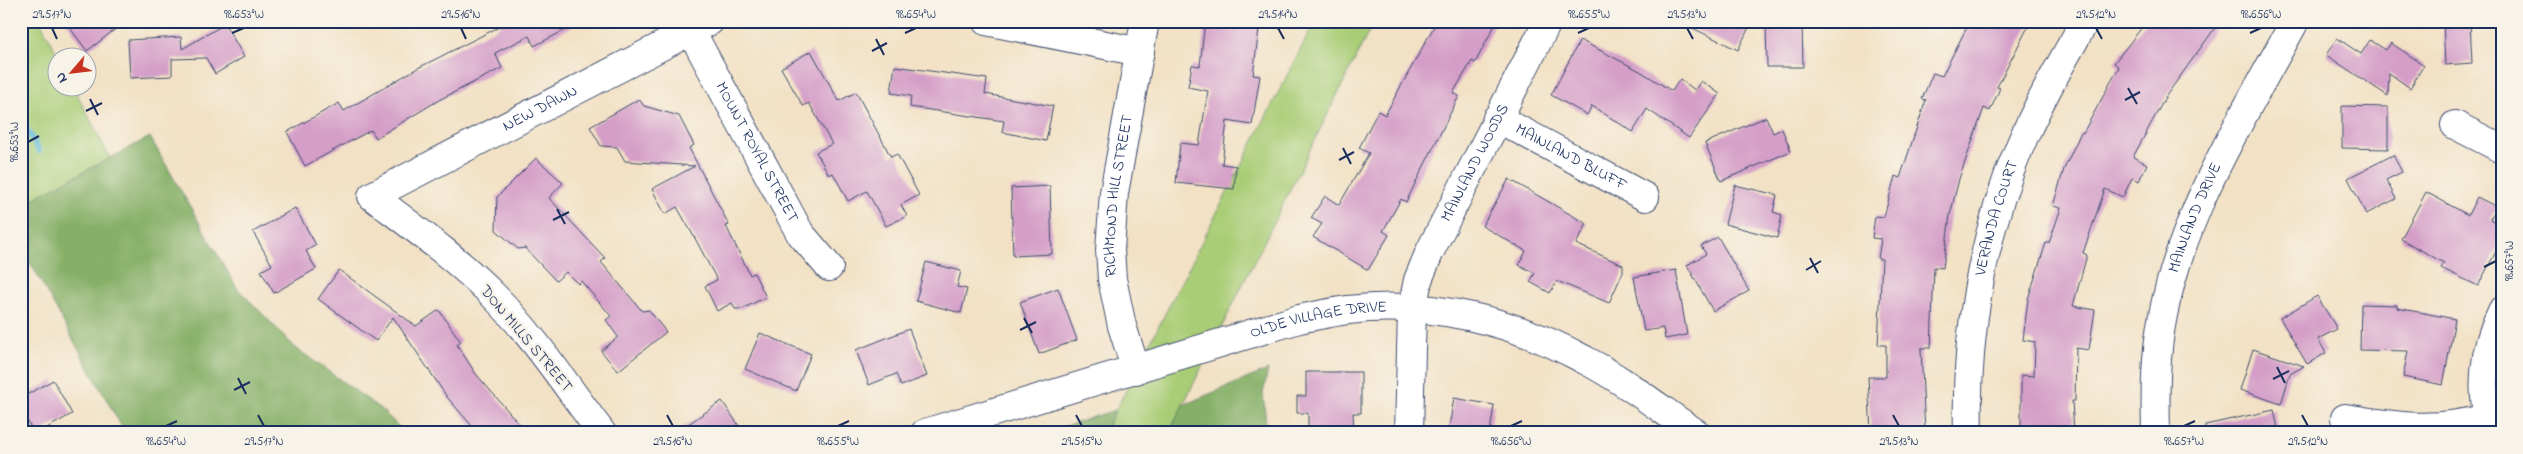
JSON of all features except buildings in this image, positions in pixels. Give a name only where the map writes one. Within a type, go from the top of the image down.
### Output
[{"type":"street","points":[[986,21],[1140,52]]},
{"type":"street","name":"RICHMOND HILL STREET","points":[[1136,370],[1120,317],[1112,279],[1110,250],[1114,193],[1145,21]]},
{"type":"street","name":"MAINLAND WOODS","points":[[1409,433],[1412,309],[1418,280],[1430,250],[1548,21]]},
{"type":"street","name":"VERANDA COURT","points":[[1968,433],[1968,391],[1973,322],[1993,227],[2020,146],[2045,92],[2084,21]]},
{"type":"street","name":"MAINLAND DRIVE","points":[[2156,433],[2156,370],[2163,316],[2175,266],[2209,181],[2295,21]]},
{"type":"street","name":"NEW DAWN","points":[[372,196],[701,26]]},
{"type":"street","name":"MOUNT ROYAL STREET","points":[[701,26],[800,233],[829,267]]},
{"type":"street","name":"MAINLAND BLUFF","points":[[1498,118],[1645,197]]},
{"type":"street","points":[[2455,126],[2502,148]]},
{"type":"street","name":"DON MILLS STREET","points":[[372,196],[458,261],[495,297],[529,336],[602,433]]},
{"type":"street","name":"OLDE VILLAGE DRIVE","points":[[925,433],[1299,319],[1348,310],[1412,309],[1472,316],[1512,327],[1550,342],[1587,361],[1696,433]]},
{"type":"street","points":[[2345,418],[2400,426],[2490,425],[2484,396],[2486,363],[2502,311]]},
{"type":"green space","points":[[21,21],[40,21],[54,48],[48,48],[48,98],[79,98],[110,158],[21,205]]},
{"type":"green space","points":[[1315,21],[1374,21],[1169,433],[1104,433]]},
{"type":"green space","points":[[150,137],[237,288],[296,348],[382,410],[405,433],[125,433],[21,246],[21,205]]},
{"type":"green space","points":[[1268,370],[1263,394],[1267,433],[1169,433],[1183,405]]},
{"type":"green space","points":[[1115,410],[1104,433],[1044,433]]},
{"type":"waterway","points":[[21,119],[39,151]]}]
